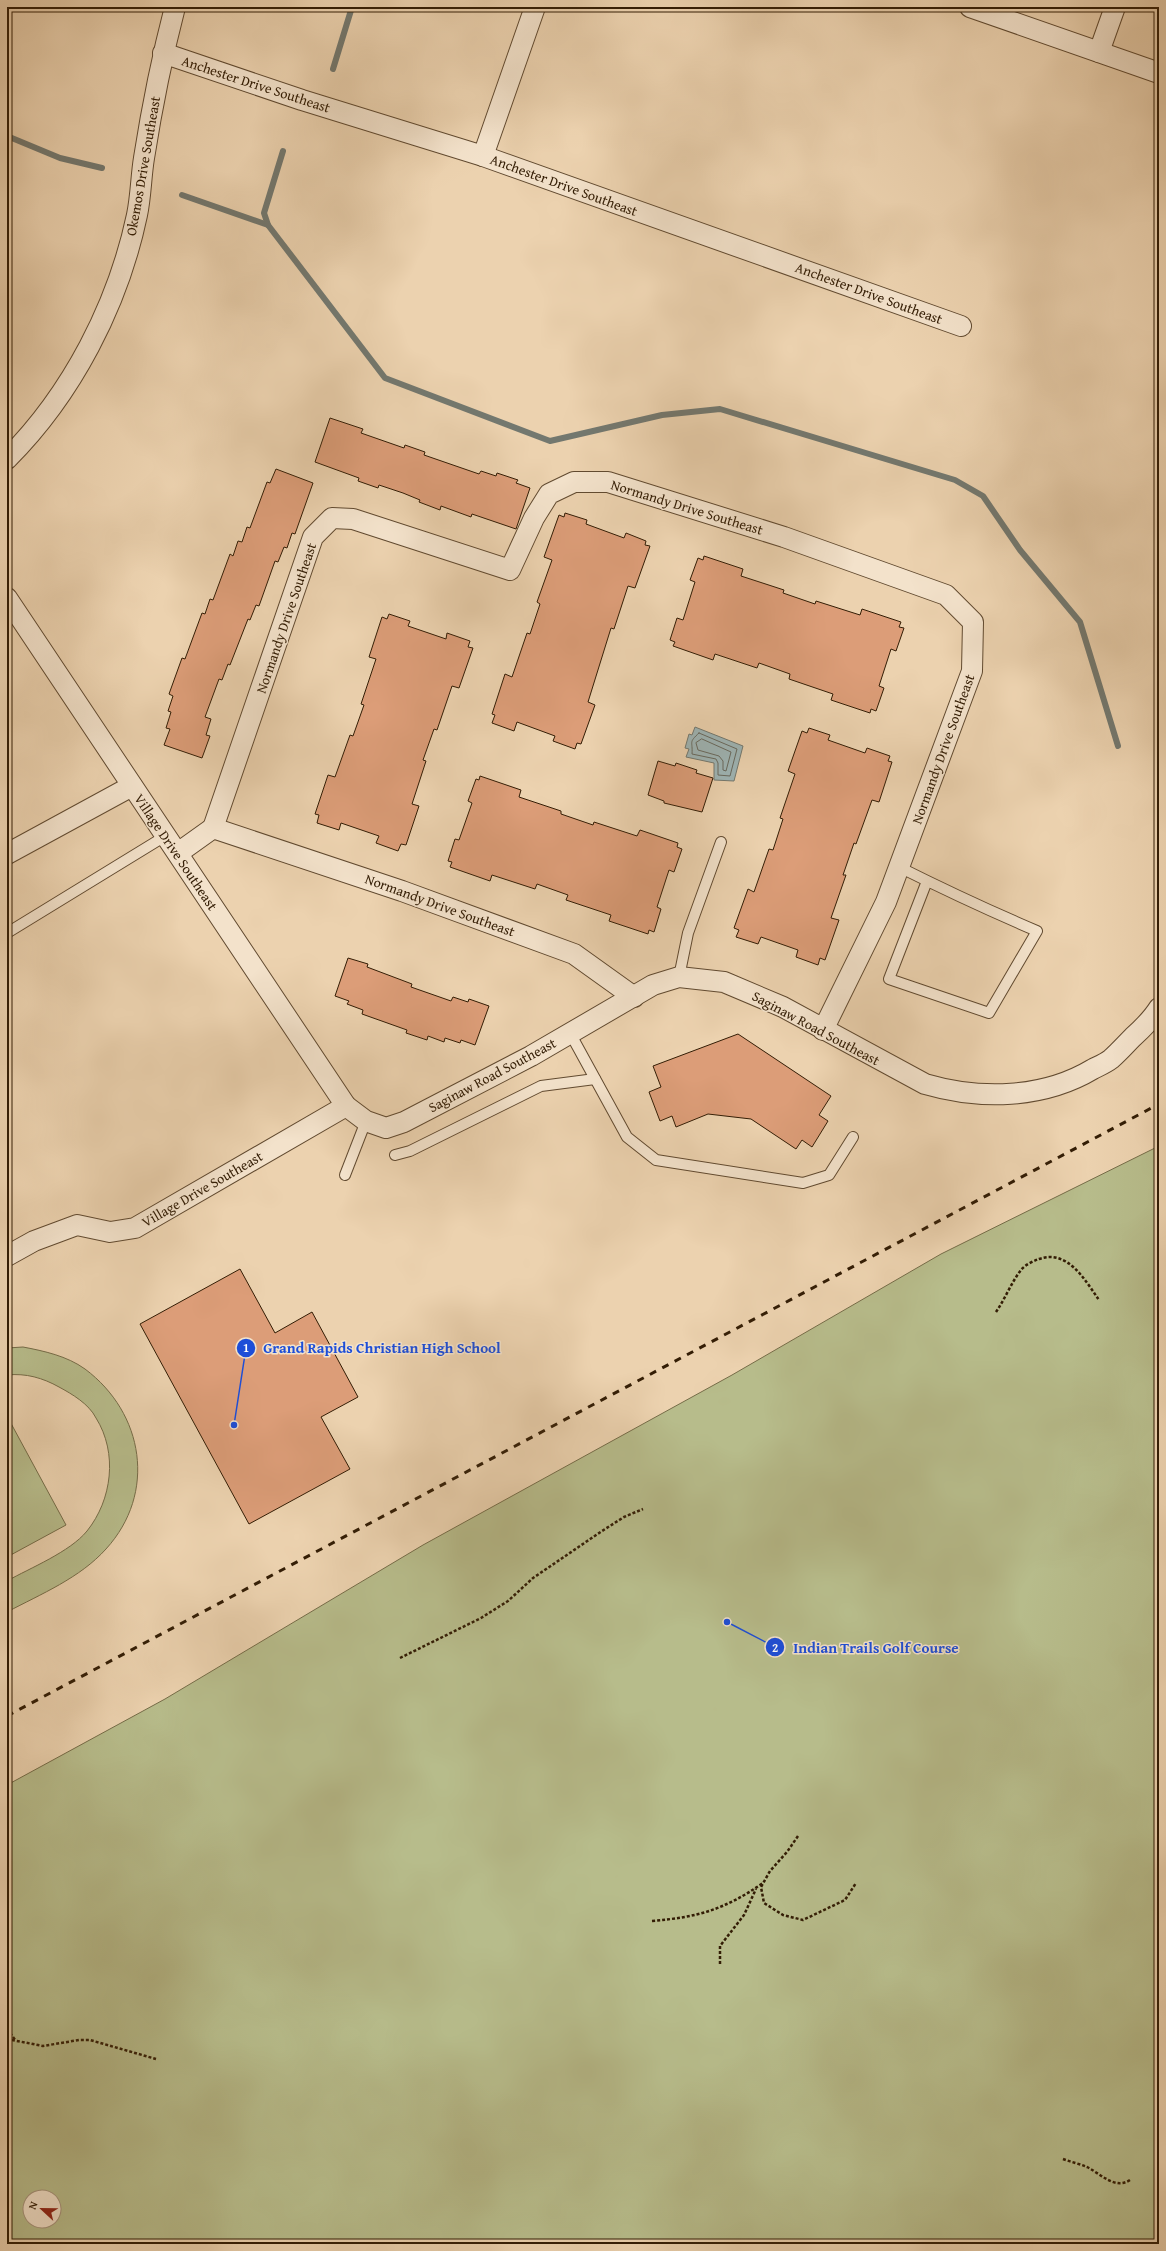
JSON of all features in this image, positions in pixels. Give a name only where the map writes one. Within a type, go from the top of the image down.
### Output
[{"type":"street","name":"Okemos Drive Southeast","points":[[7,459],[28,438],[62,392],[99,328],[121,273],[137,214],[144,162],[163,53],[175,7]]},
{"type":"street","points":[[482,156],[535,7]]},
{"type":"street","points":[[970,7],[1159,73]]},
{"type":"street","points":[[1099,52],[1115,7]]},
{"type":"street","name":"Anchester Drive Southeast","points":[[163,53],[302,100],[482,156],[961,326]]},
{"type":"street","name":"Normandy Drive Southeast","points":[[634,997],[574,954],[402,891],[213,828],[314,537],[332,518],[353,519],[510,570],[534,518],[549,494],[574,482],[608,482],[784,537],[946,595],[973,622],[972,671],[886,902],[823,1030]]},
{"type":"street","name":"Village Drive Southeast","points":[[7,598],[132,786],[167,835],[346,1106],[366,1121],[386,1128],[404,1122]]},
{"type":"street","points":[[7,854],[132,786]]},
{"type":"street","points":[[178,853],[213,828]]},
{"type":"street","name":"Saginaw Road Southeast","points":[[404,1122],[531,1056],[653,985],[679,976],[724,982],[783,1007],[925,1084],[947,1091],[970,1094],[1008,1094],[1061,1085],[1085,1074],[1111,1059],[1152,1018],[1159,1008]]},
{"type":"street","name":"Village Drive Southeast","points":[[7,1256],[34,1241],[77,1225],[110,1232],[135,1228],[346,1106]]},
{"type":"lane","points":[[7,932],[167,835]]},
{"type":"lane","points":[[679,976],[688,933],[721,842]]},
{"type":"lane","points":[[899,867],[1037,931],[989,1013],[889,979],[927,881]]},
{"type":"lane","points":[[570,1033],[627,1137],[656,1160],[803,1183],[829,1175],[853,1137]]},
{"type":"lane","points":[[395,1155],[410,1151],[541,1086],[595,1079]]},
{"type":"lane","points":[[345,1175],[366,1121]]},
{"type":"path","points":[[996,1312],[1022,1269],[1030,1262],[1047,1256],[1054,1256],[1074,1266],[1083,1276],[1099,1300]]},
{"type":"path","points":[[400,1658],[481,1618],[508,1602],[533,1578],[624,1517],[644,1509]]},
{"type":"path","points":[[798,1836],[787,1852],[770,1871],[761,1887],[764,1903],[783,1915],[803,1920],[845,1900],[856,1883]]},
{"type":"path","points":[[652,1921],[701,1914],[728,1905],[764,1882]]},
{"type":"path","points":[[720,1964],[720,1946],[744,1915],[756,1888]]},
{"type":"path","points":[[7,2029],[16,2041]]},
{"type":"path","points":[[7,2039],[43,2046],[79,2040],[90,2040],[156,2059]]},
{"type":"path","points":[[1063,2160],[1087,2167],[1109,2181],[1125,2183],[1130,2180]]},
{"type":"green space","points":[[1159,1146],[1159,2244],[7,2244],[7,1785],[165,1699],[423,1545],[732,1375],[941,1254]]},
{"type":"green space","points":[[23,1347],[47,1352],[78,1364],[105,1387],[120,1408],[131,1431],[137,1454],[137,1479],[133,1503],[122,1527],[106,1549],[84,1569],[60,1585],[7,1612],[7,1581],[60,1553],[80,1539],[95,1519],[102,1505],[107,1491],[109,1476],[107,1446],[103,1432],[93,1413],[85,1404],[75,1396],[47,1381],[28,1376],[7,1375],[7,1348]]},
{"type":"green space","points":[[7,1416],[66,1525],[7,1557]]},
{"type":"water","points":[[695,727],[743,746],[734,781],[714,780],[714,763],[686,757],[689,749],[685,748],[689,734],[692,735]]},
{"type":"building","points":[[330,418],[363,429],[361,433],[404,448],[405,445],[425,452],[424,455],[479,474],[481,471],[496,476],[497,473],[518,480],[516,483],[530,488],[516,529],[472,514],[471,517],[441,506],[440,510],[419,502],[420,500],[403,493],[379,485],[378,488],[358,481],[359,478],[315,462]]},
{"type":"building","points":[[276,469],[313,483],[295,534],[292,533],[287,548],[284,547],[278,562],[275,561],[259,606],[256,605],[250,620],[248,619],[230,665],[228,664],[222,680],[219,679],[205,717],[211,719],[206,735],[210,736],[202,758],[164,745],[170,729],[166,728],[171,712],[168,711],[173,696],[169,694],[182,658],[185,659],[202,613],[205,614],[210,599],[213,600],[230,554],[233,556],[238,541],[242,542],[247,527],[250,528],[267,482],[270,483]]},
{"type":"building","points":[[565,513],[587,520],[586,524],[624,538],[626,533],[646,541],[645,545],[650,546],[635,588],[628,586],[614,629],[611,628],[588,702],[595,705],[581,744],[577,743],[575,749],[553,741],[555,736],[517,722],[514,731],[492,723],[495,715],[492,714],[505,674],[512,677],[527,633],[530,634],[540,604],[537,602],[552,560],[544,557],[559,515],[564,517]]},
{"type":"building","points":[[704,556],[743,569],[741,576],[784,590],[783,593],[815,604],[816,601],[860,615],[862,609],[901,622],[899,627],[904,628],[896,651],[891,649],[879,686],[884,688],[876,711],[871,709],[870,713],[831,700],[833,694],[789,679],[790,674],[759,663],[757,668],[715,654],[713,660],[673,646],[675,642],[670,640],[677,618],[683,620],[695,582],[690,580],[698,558],[703,560]]},
{"type":"building","points":[[389,614],[410,621],[408,626],[446,639],[447,633],[470,641],[468,647],[473,648],[459,688],[452,686],[437,730],[434,729],[423,760],[426,761],[412,804],[419,806],[406,845],[401,844],[398,851],[376,843],[379,836],[341,823],[339,830],[317,823],[319,815],[315,814],[328,775],[335,777],[350,735],[353,736],[364,705],[361,704],[376,659],[369,657],[382,617],[387,619]]},
{"type":"building","points":[[809,728],[830,735],[828,740],[865,753],[867,748],[890,756],[888,761],[892,762],[879,802],[872,800],[856,844],[854,843],[843,875],[846,875],[831,918],[839,920],[825,960],[820,958],[818,965],[796,957],[798,950],[761,937],[758,944],[736,937],[739,930],[734,928],[748,889],[754,892],[769,849],[773,850],[783,819],[780,818],[795,774],[788,771],[802,731],[807,733]]},
{"type":"building","points":[[658,761],[675,766],[676,763],[697,770],[696,773],[713,778],[702,812],[664,803],[664,801],[648,795]]},
{"type":"building","points":[[480,776],[521,790],[519,797],[561,811],[561,814],[593,825],[594,822],[637,836],[640,830],[678,843],[677,847],[682,849],[674,872],[669,870],[657,907],[661,909],[654,932],[649,930],[648,934],[609,921],[611,915],[566,900],[568,895],[537,884],[535,889],[492,875],[490,881],[450,867],[452,862],[448,861],[455,839],[459,840],[472,803],[468,801],[476,779],[479,780]]},
{"type":"building","points":[[348,958],[368,964],[367,967],[412,984],[411,987],[451,1001],[453,997],[468,1002],[469,999],[489,1006],[475,1045],[461,1040],[460,1043],[445,1038],[444,1042],[428,1036],[427,1040],[406,1033],[407,1030],[362,1014],[363,1010],[347,1004],[349,1001],[335,996]]},
{"type":"building","points":[[738,1034],[831,1096],[819,1115],[828,1121],[812,1147],[802,1140],[796,1149],[751,1119],[708,1114],[676,1127],[672,1116],[660,1121],[649,1092],[661,1087],[653,1066]]},
{"type":"building","points":[[240,1269],[275,1333],[312,1312],[358,1397],[321,1417],[350,1469],[249,1524],[140,1324]]},
{"type":"waterway","points":[[333,69],[352,7]]},
{"type":"waterway","points":[[7,136],[60,158],[102,168]]},
{"type":"waterway","points":[[268,225],[264,213],[283,151]]},
{"type":"waterway","points":[[182,195],[268,225],[385,378],[550,441],[662,415],[720,409],[955,480],[983,496],[1020,550],[1080,622],[1118,746]]},
{"type":"railway","points":[[7,1716],[1159,1104]]},
{"type":"place","name":"Grand Rapids Christian High School","points":[[234,1425]]},
{"type":"place","name":"Indian Trails Golf Course","points":[[727,1622]]}]
